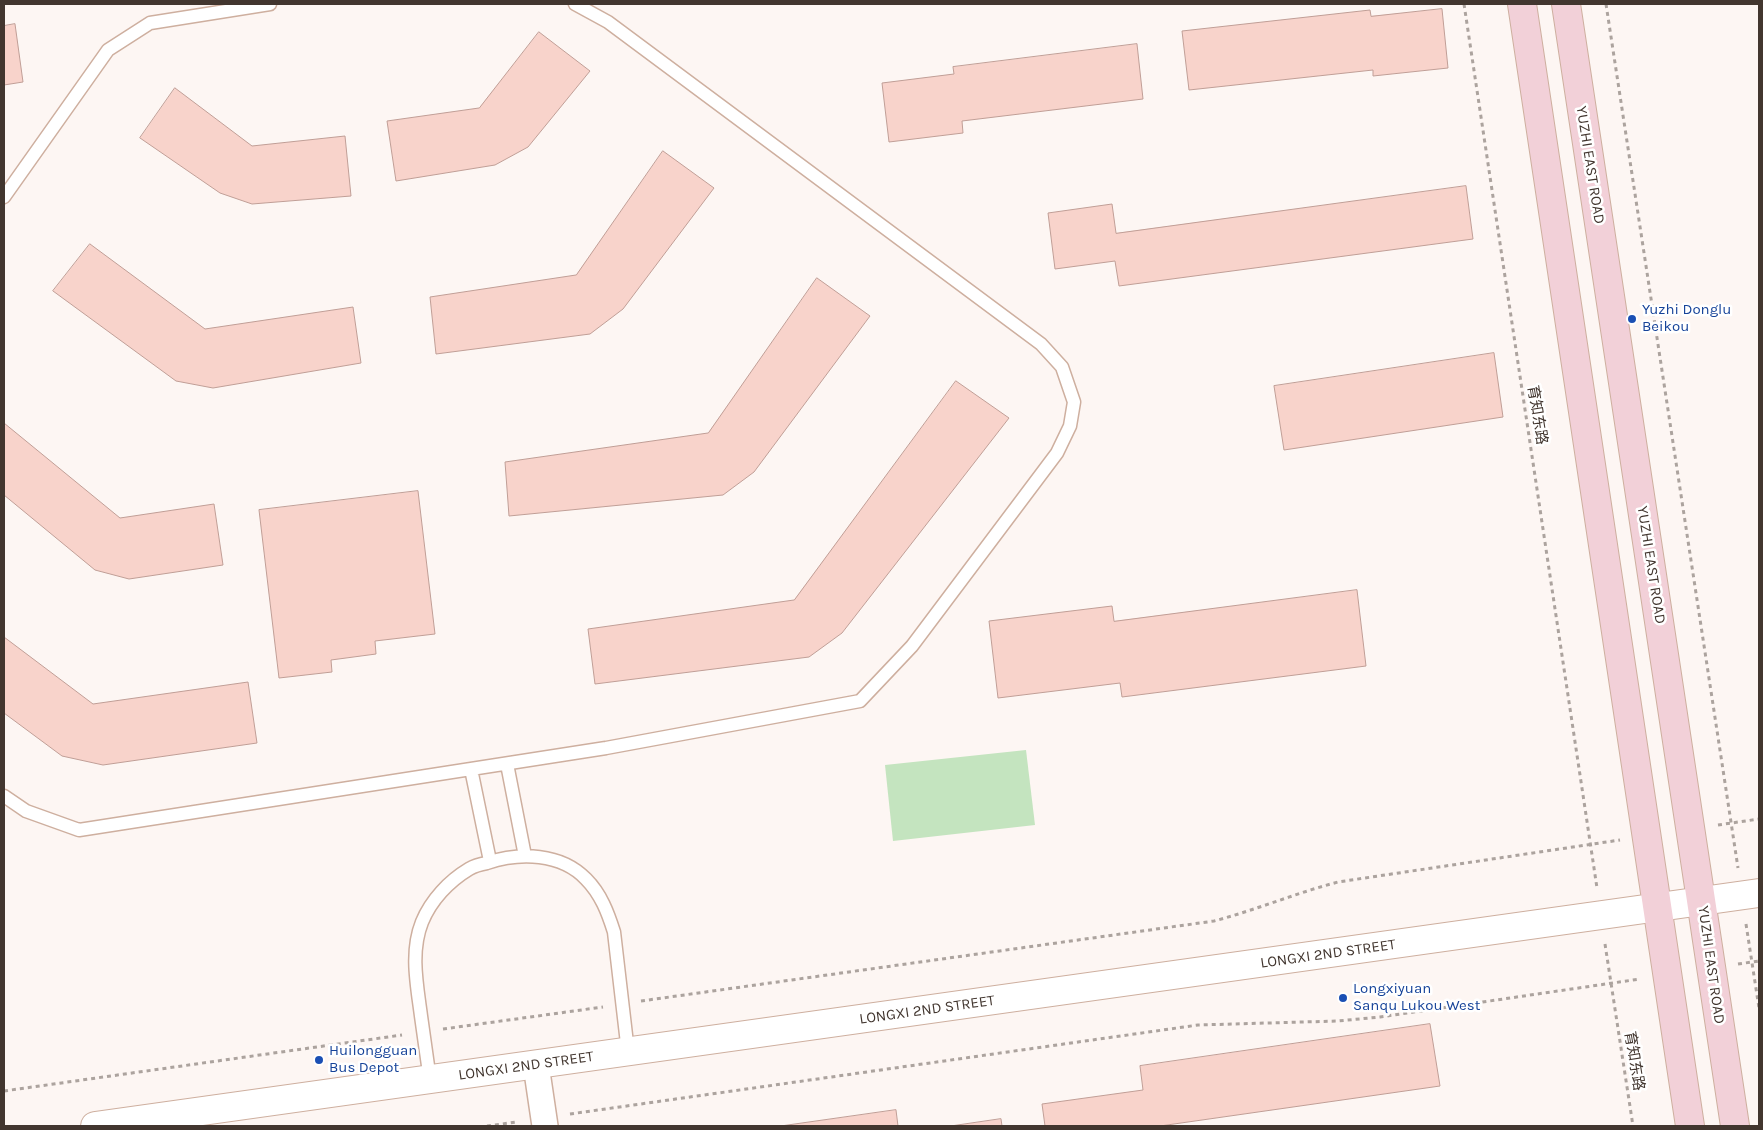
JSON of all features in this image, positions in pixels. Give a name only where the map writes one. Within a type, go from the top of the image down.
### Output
[{"type":"main road","points":[[1522,4],[1690,1126]]},
{"type":"main road","name":"YUZHI EAST ROAD","points":[[1566,4],[1735,1126]]},
{"type":"street","name":"LONGXI 2ND STREET","points":[[95,1126],[1759,893]]},
{"type":"street","points":[[536,1065],[545,1126]]},
{"type":"lane","points":[[4,197],[108,50],[150,23],[270,4]]},
{"type":"lane","points":[[4,796],[26,811],[79,830],[606,748],[860,701],[912,646],[1056,453],[1070,426],[1074,402],[1062,367],[1041,344],[608,22],[575,4]]},
{"type":"lane","points":[[507,764],[525,856]]},
{"type":"lane","points":[[470,769],[490,861]]},
{"type":"lane","points":[[430,1080],[416,980],[417,940],[422,922],[444,889],[471,868],[490,861],[525,856],[548,858],[567,865],[586,878],[600,896],[609,914],[614,932],[628,1052]]},
{"type":"path","name":"育知东路","points":[[1464,4],[1588,829]]},
{"type":"path","points":[[1606,4],[1728,806]]},
{"type":"path","points":[[4,1091],[1214,921],[1247,913],[1307,890],[1338,882],[1568,848]]},
{"type":"path","points":[[1755,980],[1759,1008]]},
{"type":"path","points":[[574,1114],[1198,1025],[1246,1022],[1338,1021],[1380,1017],[1588,986]]},
{"type":"path","name":"育知东路","points":[[1613,998],[1632,1126]]},
{"type":"path","points":[[488,1126],[505,1124]]},
{"type":"green space","points":[[1026,750],[1035,825],[893,841],[885,765]]},
{"type":"building","points":[[1442,9],[1448,68],[1373,76],[1373,70],[1189,90],[1182,31],[1370,10],[1371,16]]},
{"type":"building","points":[[15,24],[23,82],[4,85],[4,26]]},
{"type":"building","points":[[539,32],[590,71],[528,147],[495,165],[396,181],[387,121],[479,108]]},
{"type":"building","points":[[1137,44],[1143,99],[962,121],[963,133],[889,142],[882,83],[954,74],[953,67]]},
{"type":"building","points":[[175,88],[252,146],[345,136],[351,196],[252,204],[220,193],[140,138]]},
{"type":"building","points":[[663,151],[714,188],[623,309],[590,334],[436,354],[430,297],[576,275]]},
{"type":"building","points":[[1466,186],[1473,239],[1119,286],[1115,261],[1055,269],[1048,213],[1112,204],[1116,233]]},
{"type":"building","points":[[90,244],[205,329],[353,307],[361,363],[213,388],[176,381],[53,291]]},
{"type":"building","points":[[817,278],[870,316],[754,472],[723,495],[509,516],[505,462],[708,433]]},
{"type":"building","points":[[1494,353],[1503,417],[1284,450],[1274,386]]},
{"type":"building","points":[[956,381],[1009,418],[842,633],[809,657],[595,684],[588,629],[794,600]]},
{"type":"building","points":[[4,423],[120,518],[214,504],[223,565],[129,579],[95,570],[4,495]]},
{"type":"building","points":[[418,491],[435,634],[375,641],[376,654],[331,660],[332,672],[279,678],[259,510]]},
{"type":"building","points":[[1357,590],[1366,666],[1122,697],[1120,683],[998,698],[989,621],[1112,606],[1114,621]]},
{"type":"building","points":[[4,637],[93,704],[248,682],[257,743],[103,765],[62,756],[4,713]]},
{"type":"building","points":[[1430,1024],[1440,1086],[1160,1126],[1045,1126],[1042,1104],[1143,1090],[1140,1066]]},
{"type":"building","points":[[896,1110],[898,1126],[781,1126]]},
{"type":"building","points":[[1001,1119],[1002,1126],[951,1126]]},
{"type":"place","name":"Yuzhi Donglu Beikou","points":[[1632,319]]},
{"type":"place","name":"Longxiyuan Sanqu Lukou West","points":[[1343,998]]},
{"type":"place","name":"Huilongguan Bus Depot","points":[[319,1060]]}]
